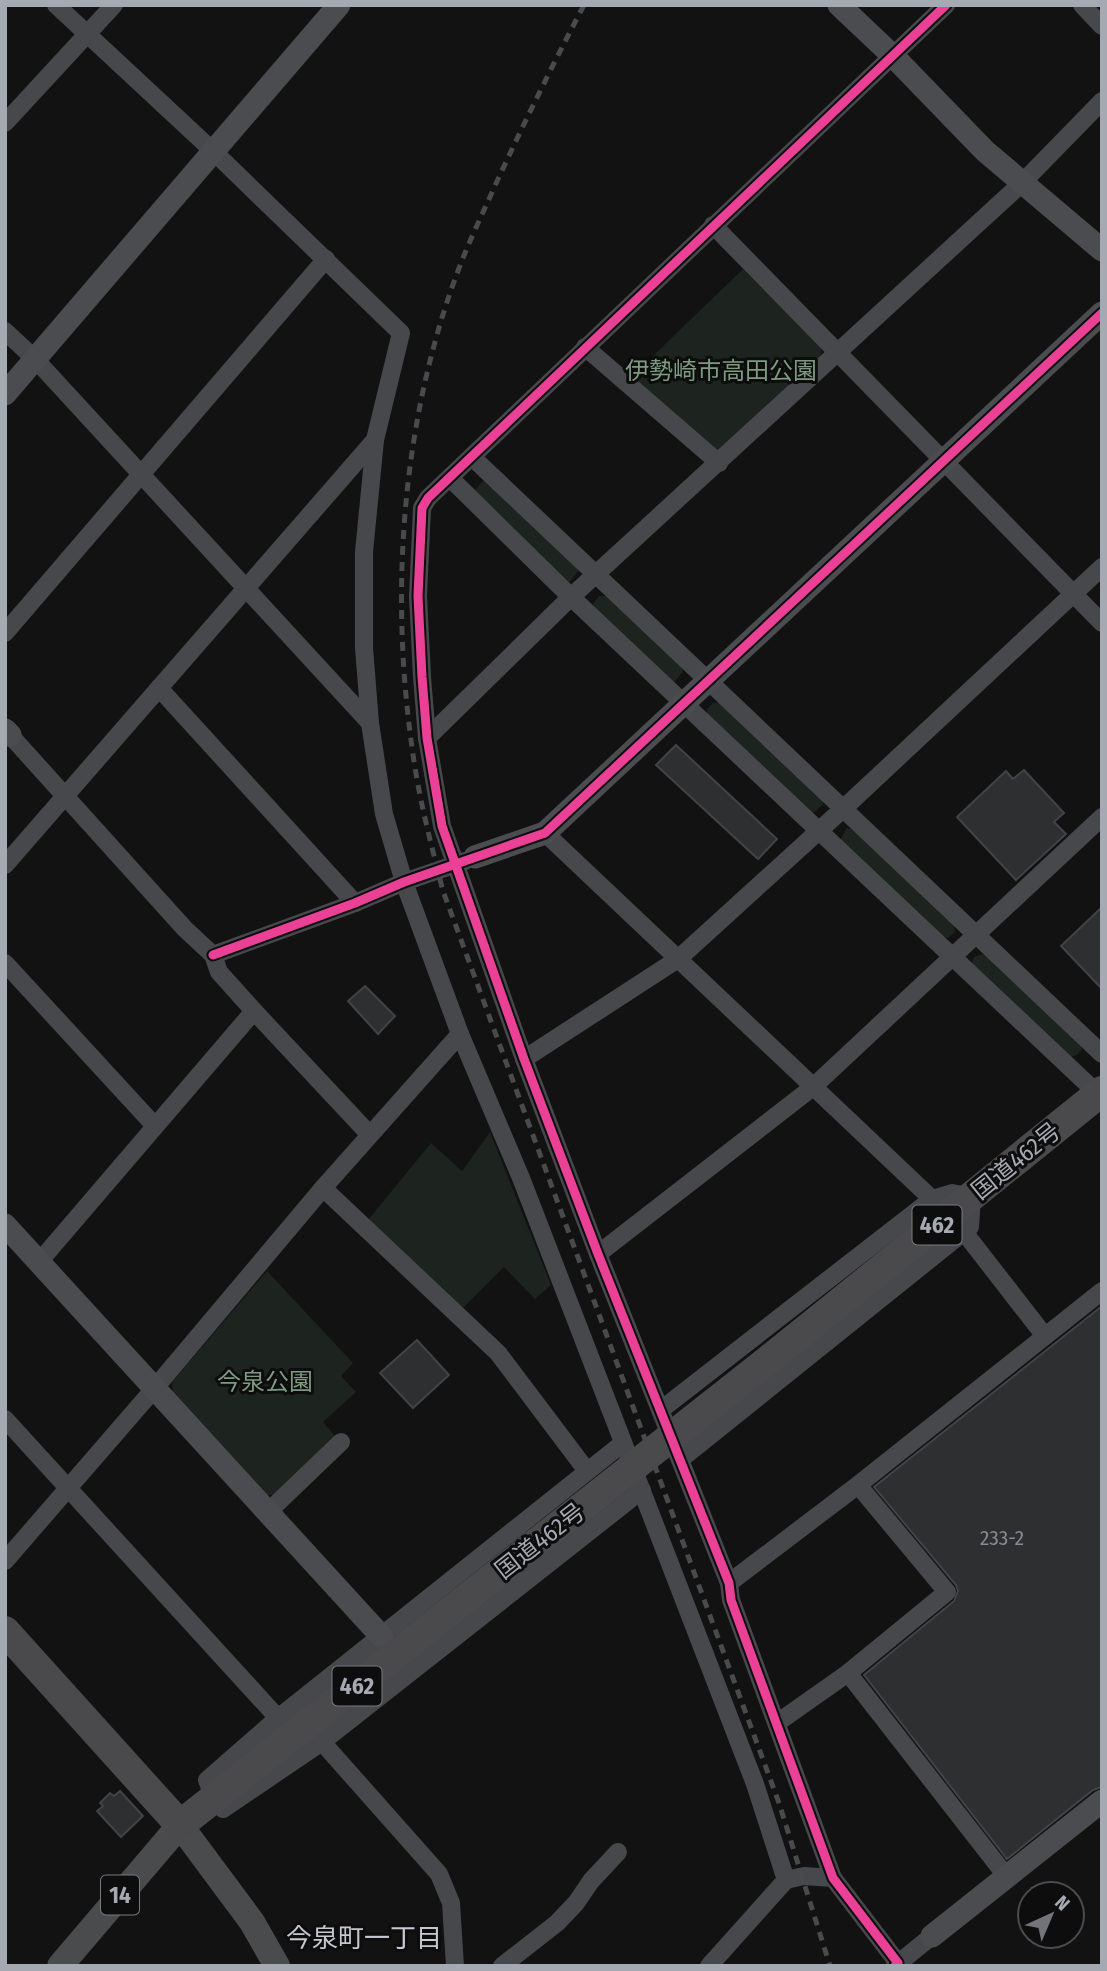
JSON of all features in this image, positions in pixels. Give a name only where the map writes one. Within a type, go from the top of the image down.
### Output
[{"type":"highway","name":"国道462号","points":[[180,1825],[771,1358],[1100,1092]]},
{"type":"highway","points":[[5,1630],[180,1825]]},
{"type":"main road","name":"14","points":[[60,1966],[180,1825]]},
{"type":"main road","points":[[180,1825],[252,1922],[277,1966]]},
{"type":"street","points":[[56,5],[213,150],[401,333],[375,440],[364,552],[364,648],[370,723],[384,814],[404,881],[460,1034],[521,1178],[642,1490],[755,1784],[786,1880]]},
{"type":"street","points":[[5,123],[114,5]]},
{"type":"street","points":[[5,394],[339,5]]},
{"type":"street","points":[[839,5],[894,57],[985,151],[1102,250]]},
{"type":"street","points":[[946,5],[428,498],[422,508],[418,596],[427,738],[442,826],[465,861],[524,1059],[598,1254],[662,1409],[729,1583],[731,1600],[833,1878],[896,1964],[1102,1801]]},
{"type":"street","points":[[1083,5],[1102,26]]},
{"type":"street","points":[[427,738],[571,597],[1022,183],[1102,101]]},
{"type":"street","points":[[713,225],[1102,622]]},
{"type":"street","points":[[5,633],[326,259]]},
{"type":"street","points":[[213,956],[355,903],[404,881],[545,833],[1102,313]]},
{"type":"street","points":[[5,331],[35,359],[370,723]]},
{"type":"street","points":[[585,347],[719,463]]},
{"type":"street","points":[[5,865],[375,440]]},
{"type":"street","points":[[472,457],[1102,1054]]},
{"type":"street","points":[[450,478],[571,597],[951,957],[1100,1092]]},
{"type":"street","points":[[524,1059],[678,959],[1102,567]]},
{"type":"street","points":[[159,688],[355,903]]},
{"type":"street","points":[[8,732],[185,929],[213,956],[219,972],[254,1011],[370,1135]]},
{"type":"street","points":[[598,1254],[813,1087],[1102,817]]},
{"type":"street","points":[[545,833],[932,1199]]},
{"type":"street","points":[[5,962],[155,1126]]},
{"type":"street","points":[[39,1262],[254,1011]]},
{"type":"street","points":[[5,1561],[155,1389],[323,1188],[460,1034]]},
{"type":"street","points":[[323,1188],[498,1353],[587,1471]]},
{"type":"street","points":[[662,1409],[932,1199],[952,1192],[972,1197],[970,1227],[681,1459]]},
{"type":"street","points":[[5,1225],[382,1637]]},
{"type":"street","points":[[964,1232],[1044,1335]]},
{"type":"street","points":[[729,1583],[858,1485],[1102,1291]]},
{"type":"street","points":[[5,1419],[278,1718]]},
{"type":"street","points":[[269,1511],[341,1442]]},
{"type":"street","points":[[623,1443],[278,1718],[207,1780],[214,1799],[223,1809],[322,1741],[642,1490]]},
{"type":"street","points":[[778,1723],[848,1673],[947,1592],[858,1485]]},
{"type":"street","points":[[848,1673],[1007,1877]]},
{"type":"street","points":[[322,1741],[439,1874],[452,1903],[455,1966]]},
{"type":"street","points":[[502,1966],[557,1923],[618,1852]]},
{"type":"street","points":[[709,1966],[786,1880],[804,1876],[833,1878]]},
{"type":"green space","name":"伊勢崎市高田公園","points":[[743,269],[822,347],[820,357],[721,452],[713,451],[629,379]]},
{"type":"green space","points":[[483,481],[489,481],[579,570],[569,583],[475,490]]},
{"type":"green space","points":[[599,596],[608,596],[681,664],[683,672],[674,682],[594,611],[593,604]]},
{"type":"green space","points":[[722,702],[822,797],[823,804],[816,811],[811,813],[707,715],[707,709],[713,703]]},
{"type":"green space","points":[[847,828],[855,830],[954,925],[955,932],[948,938],[938,936],[840,844]]},
{"type":"green space","points":[[982,954],[990,957],[1080,1040],[1082,1049],[1077,1055],[1070,1057],[975,972],[972,962],[974,957]]},
{"type":"green space","points":[[490,1132],[551,1285],[535,1299],[504,1267],[460,1311],[368,1220],[431,1143],[462,1171]]},
{"type":"green space","name":"今泉公園","points":[[267,1271],[353,1363],[341,1376],[356,1392],[323,1422],[335,1436],[274,1495],[266,1495],[173,1395],[172,1382]]},
{"type":"building","points":[[676,745],[777,839],[758,859],[656,765]]},
{"type":"building","points":[[1024,770],[1064,813],[1054,822],[1066,834],[1016,880],[957,817],[1006,771],[1013,779]]},
{"type":"building","points":[[1102,907],[1102,989],[1061,946]]},
{"type":"building","points":[[365,986],[395,1016],[378,1034],[348,1001]]},
{"type":"building","points":[[1102,1306],[1102,1787],[1093,1790],[1007,1859],[864,1675],[954,1601],[958,1591],[956,1585],[874,1487]]},
{"type":"building","points":[[417,1340],[449,1375],[413,1408],[380,1373]]},
{"type":"building","points":[[120,1791],[143,1816],[121,1837],[97,1811],[103,1806],[100,1803],[110,1793],[114,1796]]},
{"type":"railway","points":[[584,5],[526,120],[470,241],[443,316],[426,375],[414,437],[402,561],[405,686],[412,747],[421,801],[443,891],[779,1803],[830,1966]]},
{"type":"cycle path","points":[[895,1966],[898,1963],[833,1878],[731,1600],[729,1583],[598,1254],[524,1059],[442,826],[427,738],[418,596],[422,508],[428,498],[946,5]]},
{"type":"cycle path","points":[[213,955],[355,903],[404,882],[545,833],[1102,313]]},
{"type":"district","name":"今泉町一丁目","points":[[364,1938]]}]
